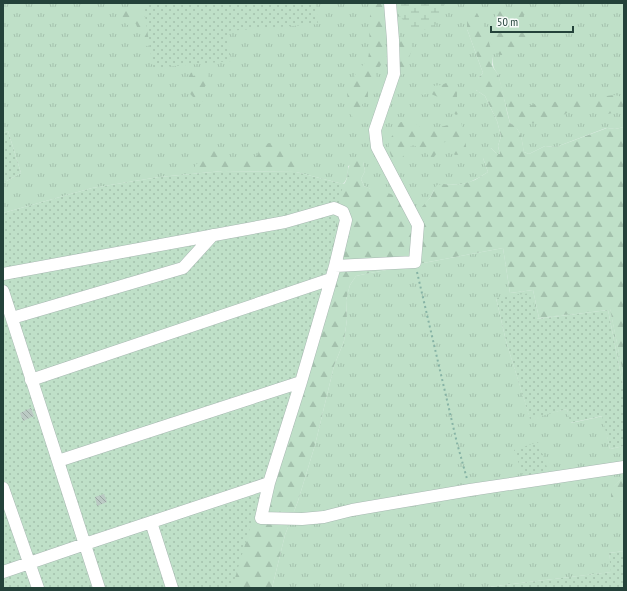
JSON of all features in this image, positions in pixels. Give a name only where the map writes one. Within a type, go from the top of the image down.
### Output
[{"type":"lane","points":[[335,266],[415,262],[418,225],[377,147],[375,130],[394,74],[390,3]]},
{"type":"lane","points":[[3,274],[284,222],[334,208],[343,212],[346,220],[335,266],[301,382],[269,483],[261,518],[302,519],[324,517],[352,510],[470,490],[624,467]]},
{"type":"lane","points":[[12,318],[183,268],[213,236]]},
{"type":"lane","points":[[31,380],[331,279]]},
{"type":"lane","points":[[3,291],[99,588]]},
{"type":"lane","points":[[58,461],[301,382]]},
{"type":"lane","points":[[3,572],[269,483]]},
{"type":"lane","points":[[3,488],[38,588]]},
{"type":"lane","points":[[151,522],[172,588]]},
{"type":"path","points":[[415,262],[457,443],[470,490]]},
{"type":"green space","points":[[3,3],[624,3],[624,127],[615,129],[606,128],[556,147],[545,146],[529,154],[524,152],[522,139],[519,132],[510,123],[498,74],[493,65],[493,56],[467,29],[483,73],[479,77],[476,90],[485,96],[497,121],[501,136],[498,146],[500,155],[491,148],[483,158],[488,172],[467,183],[457,185],[444,184],[434,190],[430,198],[421,209],[412,209],[364,186],[361,179],[365,171],[363,162],[348,166],[347,178],[343,184],[296,172],[223,171],[159,177],[92,188],[3,213],[3,183],[21,173],[8,131],[3,133]]},
{"type":"green space","points":[[143,3],[316,3],[318,24],[227,31],[231,61],[153,68]]},
{"type":"green space","points":[[371,3],[387,3],[384,17],[388,32],[381,39],[390,52],[376,72],[377,81],[368,89],[368,97],[360,98],[365,112],[359,120],[351,116],[347,94],[356,73],[368,59],[370,46],[369,29]]},
{"type":"green space","points":[[399,3],[445,3],[439,19],[434,27],[422,30],[408,27],[400,16]]},
{"type":"green space","points":[[519,4],[524,4],[526,6],[524,18],[530,28],[529,35],[524,46],[513,57],[508,55],[499,55],[490,42],[488,36],[495,21],[495,12],[501,10],[508,11]]},
{"type":"green space","points":[[134,8],[147,12],[152,45],[146,46],[142,41],[136,24],[134,23],[127,25],[124,21],[122,12]]},
{"type":"green space","points":[[470,11],[477,13],[484,26],[493,56],[492,65],[498,74],[510,123],[516,127],[521,135],[524,152],[529,154],[545,146],[556,147],[607,128],[615,129],[624,127],[624,378],[610,309],[539,318],[533,290],[510,293],[503,248],[356,276],[350,285],[346,300],[347,319],[344,341],[334,366],[315,445],[298,501],[285,535],[272,588],[216,588],[330,183],[344,184],[350,164],[358,159],[363,162],[365,171],[361,179],[364,186],[391,194],[413,209],[421,208],[430,198],[437,185],[463,184],[475,180],[488,172],[483,158],[483,150],[491,148],[497,154],[500,154],[498,146],[501,136],[497,121],[485,96],[476,90],[474,85],[483,73],[467,29],[467,16]]},
{"type":"green space","points":[[411,38],[412,49],[400,76],[398,43],[399,41]]},
{"type":"green space","points":[[202,67],[209,67],[208,82],[204,88],[205,95],[202,102],[199,103],[186,88],[186,82],[190,72],[193,76],[196,75]]},
{"type":"green space","points":[[450,81],[457,84],[457,102],[459,111],[456,115],[451,110],[448,101],[443,97],[438,97],[429,93],[423,95],[420,93],[425,88],[444,84]]},
{"type":"green space","points":[[614,95],[624,99],[624,110],[608,114],[590,107],[582,107],[553,120],[541,123],[530,123],[521,120],[513,121],[510,116],[508,102],[508,100],[512,99],[518,103],[519,106],[525,107],[547,102],[567,104],[577,100]]},
{"type":"green space","points":[[456,120],[460,120],[462,125],[466,144],[466,150],[464,153],[455,155],[452,152],[448,141],[441,145],[434,157],[431,157],[413,145],[403,156],[392,158],[389,141],[395,133],[395,124],[404,121],[413,122],[425,130],[452,124]]},
{"type":"green space","points":[[8,131],[21,173],[3,183],[3,133]]},
{"type":"green space","points":[[271,143],[280,146],[294,157],[299,158],[301,161],[298,167],[293,171],[223,170],[197,172],[195,170],[195,165],[203,160],[206,152],[211,149],[214,148],[230,161],[237,164],[254,158],[258,155],[259,149],[265,144]]},
{"type":"green space","points":[[223,171],[296,172],[343,184],[329,265],[232,588],[3,588],[3,213],[92,188],[159,177]]},
{"type":"green space","points":[[503,248],[510,293],[533,290],[539,318],[610,308],[624,378],[624,390],[608,310],[536,319],[496,298],[506,341],[530,418],[567,409],[571,423],[603,416],[610,449],[624,446],[624,478],[622,478],[611,490],[611,498],[624,502],[624,551],[609,553],[612,572],[488,588],[272,588],[285,535],[298,501],[315,445],[334,366],[344,341],[347,319],[346,300],[350,285],[356,276]]},
{"type":"green space","points":[[531,293],[537,319],[608,310],[624,390],[624,446],[610,449],[602,416],[570,423],[567,409],[530,419],[506,341],[496,298]]},
{"type":"green space","points":[[538,442],[549,473],[524,478],[514,450]]},
{"type":"green space","points":[[622,478],[624,478],[624,502],[611,498],[611,489]]},
{"type":"green space","points":[[624,551],[624,588],[488,588],[611,572],[609,553]]},
{"type":"building","points":[[31,408],[34,416],[23,421],[20,413]]},
{"type":"building","points":[[104,494],[107,502],[97,506],[95,497]]}]
